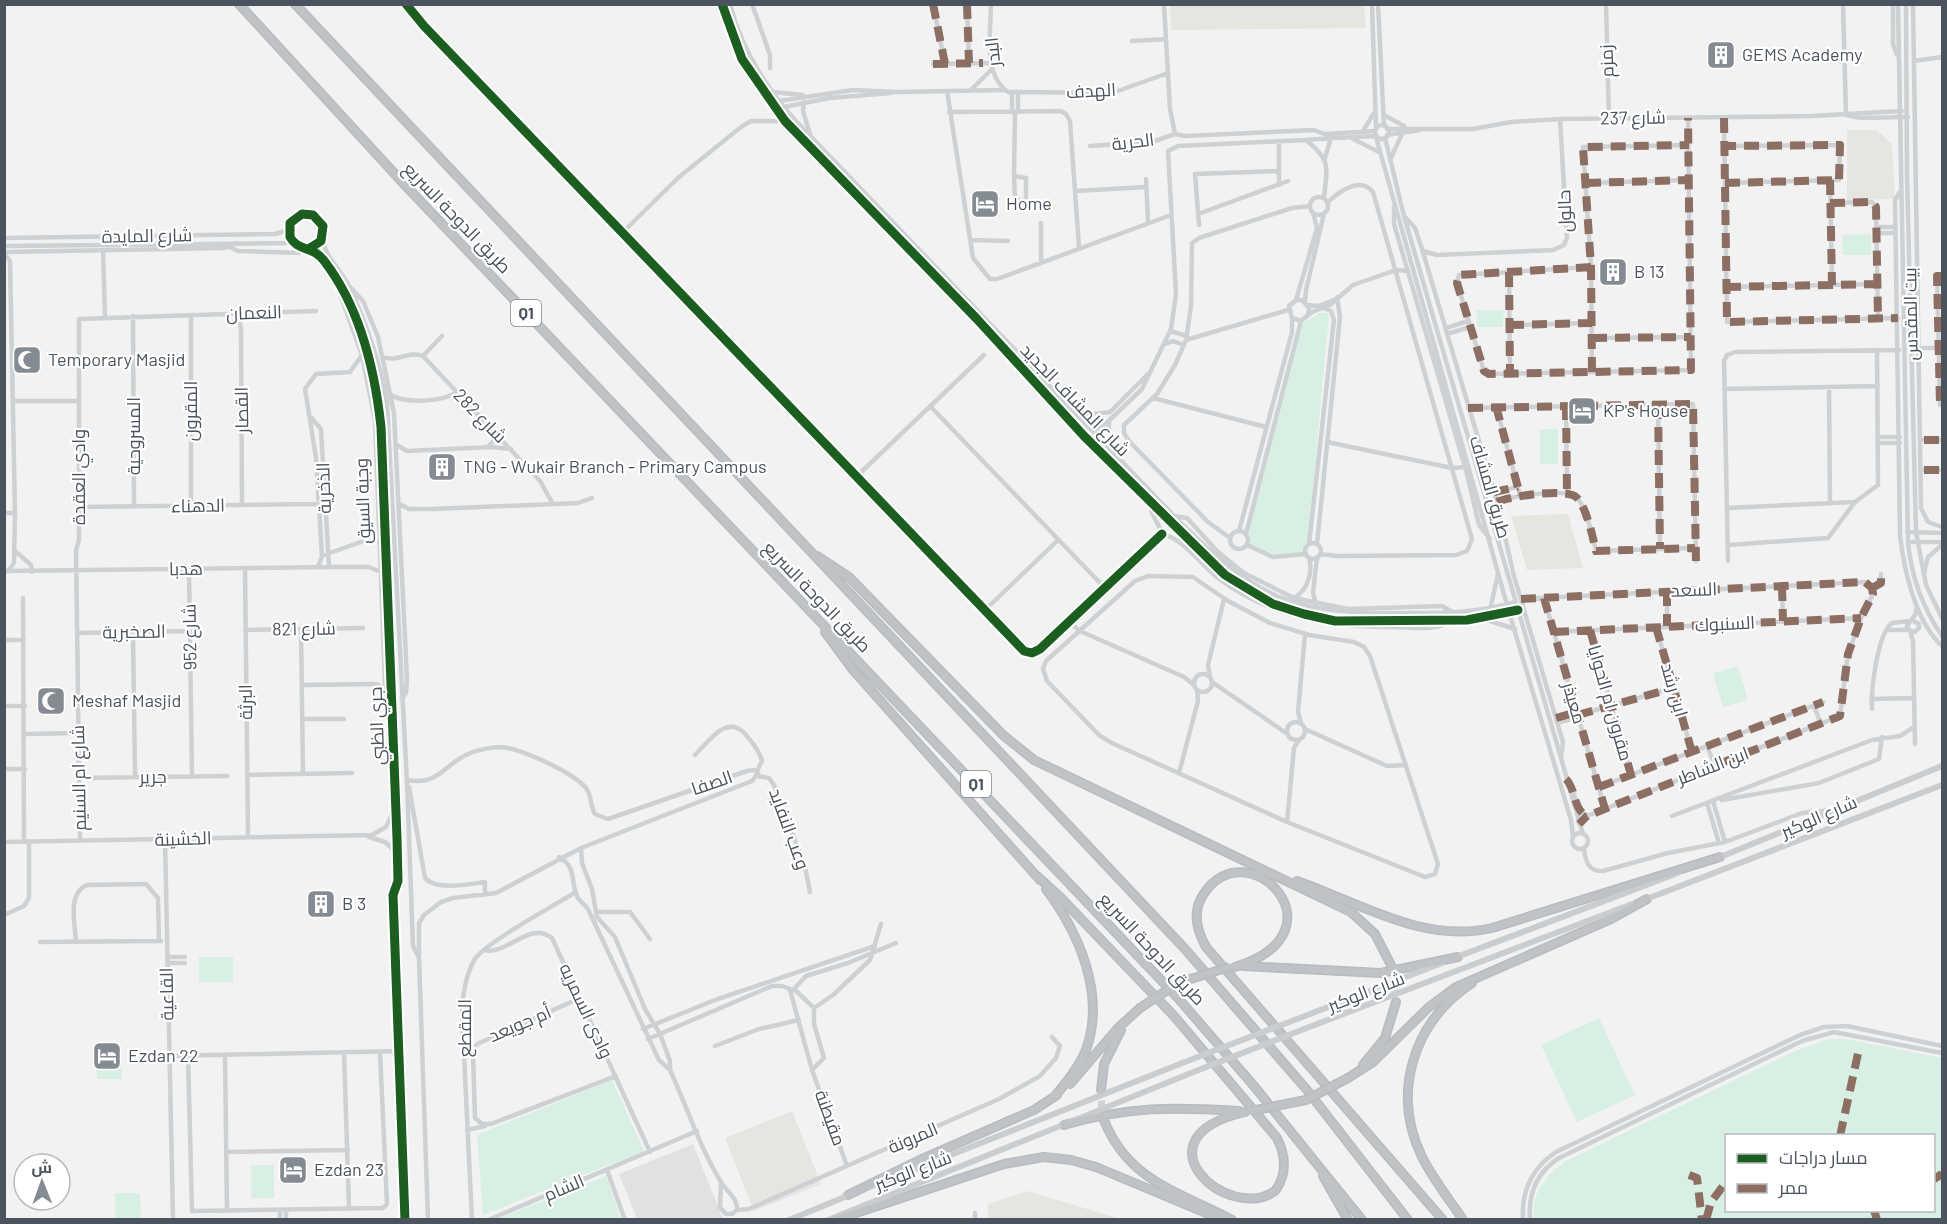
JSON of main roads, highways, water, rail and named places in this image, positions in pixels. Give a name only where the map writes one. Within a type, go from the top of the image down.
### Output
[{"type":"highway","name":"طريق الدوحة السريع","points":[[239,4],[404,184],[1178,998],[1362,1220]]},
{"type":"highway","name":"طريق الدوحة السريع","points":[[295,4],[1185,949],[1307,1090],[1409,1220]]},
{"type":"highway","points":[[811,552],[849,577],[1002,735],[1034,760],[1264,869],[1359,918],[1382,944],[1392,967]]},
{"type":"highway","points":[[816,618],[853,670],[1037,876],[1174,1016],[1277,1138],[1284,1158],[1280,1185],[1268,1199],[1249,1208]]},
{"type":"highway","points":[[1264,869],[1419,928],[1440,933],[1465,933],[1492,928],[1720,857]]},
{"type":"highway","points":[[849,1195],[924,1158],[1034,1110],[1055,1096],[1140,1008],[1178,983],[1232,967],[1268,954],[1280,940],[1286,924],[1281,895],[1273,885],[1253,874],[1229,875],[1206,890],[1197,908],[1203,942],[1443,1220]]},
{"type":"highway","points":[[1037,876],[1076,937],[1084,957],[1092,995],[1091,1026],[1086,1050],[1075,1070],[1055,1096]]},
{"type":"highway","points":[[1199,1185],[1193,1156],[1200,1136],[1216,1121],[1306,1100],[1352,1076],[1373,1062],[1441,997],[1470,979],[1609,920],[1647,899]]},
{"type":"highway","points":[[1232,967],[1382,973],[1458,957]]},
{"type":"highway","points":[[1463,1220],[1423,1159],[1415,1140],[1408,1110],[1408,1080],[1417,1047],[1441,1008],[1458,992],[1501,967]]},
{"type":"highway","points":[[1352,1076],[1385,1038],[1396,1002]]},
{"type":"highway","points":[[1101,1090],[1108,1054],[1128,1020]]},
{"type":"highway","points":[[1064,1125],[1110,1113],[1144,1108],[1248,1112]]},
{"type":"highway","points":[[1104,1120],[1118,1149],[1139,1172],[1232,1220]]},
{"type":"highway","points":[[1311,1156],[1348,1220]]},
{"type":"highway","points":[[835,1220],[1004,1164],[1044,1157],[1071,1160],[1096,1167],[1223,1220]]},
{"type":"highway","points":[[1214,1202],[1226,1207]]},
{"type":"main road","name":"شارع الوكير","points":[[789,1220],[1190,1060],[1720,857],[1942,766]]},
{"type":"main road","name":"شارع الوكير","points":[[828,1220],[1196,1071],[1942,785]]},
{"type":"tunnel","points":[[1392,967],[1396,1002]]},
{"type":"tunnel","points":[[1101,1090],[1102,1114]]},
{"type":"place","name":"GEMS Academy","points":[[1721,55]]},
{"type":"place","name":"Home","points":[[985,204]]},
{"type":"place","name":"B 13","points":[[1613,272]]},
{"type":"place","name":"Temporary Masjid","points":[[27,360]]},
{"type":"place","name":"KP's House","points":[[1582,411]]},
{"type":"place","name":"TNG - Wukair Branch - Primary Campus","points":[[442,467]]},
{"type":"place","name":"Meshaf Masjid","points":[[51,701]]},
{"type":"place","name":"B 3","points":[[321,904]]},
{"type":"place","name":"Ezdan 22","points":[[107,1056]]},
{"type":"place","name":"Ezdan 23","points":[[293,1170]]}]
